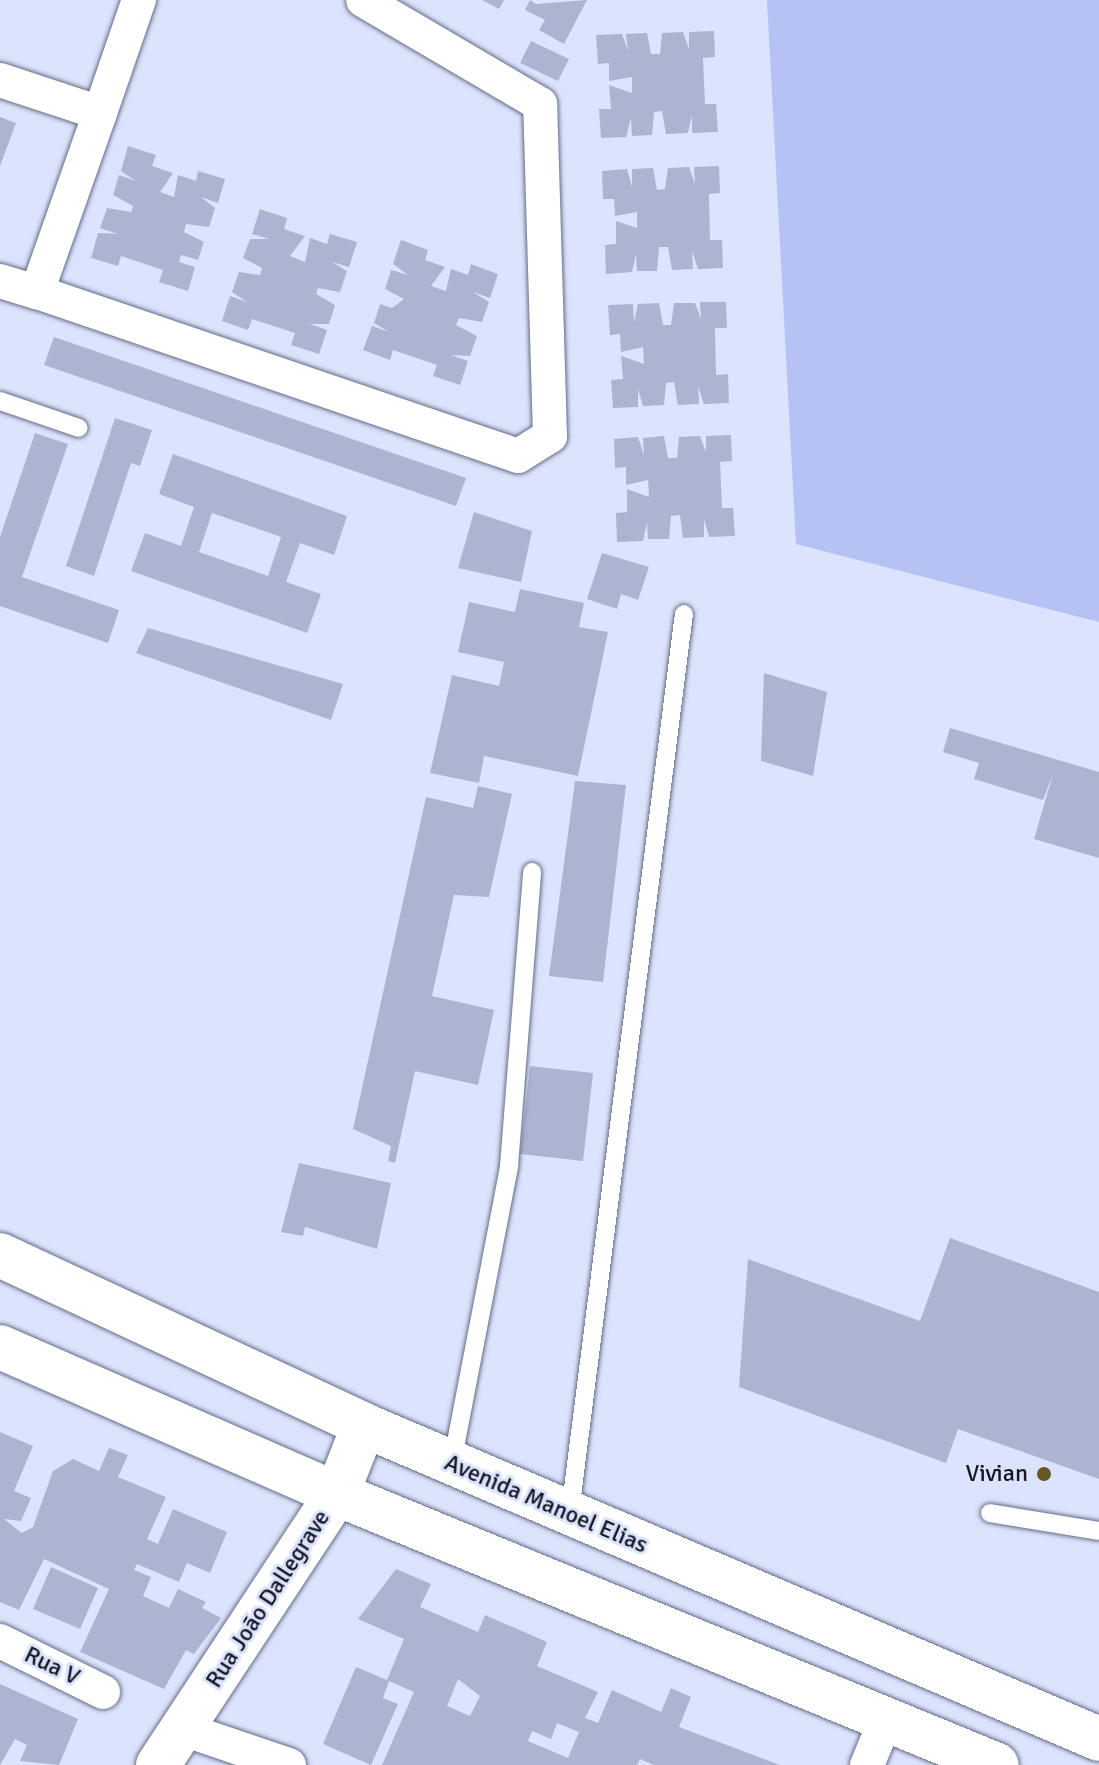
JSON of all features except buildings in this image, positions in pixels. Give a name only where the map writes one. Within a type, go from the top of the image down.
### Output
[{"type":"main road","name":"Avenida Manoel Elias","points":[[0,1255],[364,1425],[1099,1739]]},
{"type":"main road","points":[[0,1347],[337,1494],[887,1717],[997,1765]]},
{"type":"main road","name":"Rua João Dallegrave","points":[[158,1765],[337,1494],[364,1425]]},
{"type":"street","points":[[37,292],[139,0]]},
{"type":"street","points":[[0,281],[518,456],[550,436],[540,104],[363,0]]},
{"type":"street","points":[[0,80],[100,113]]},
{"type":"street","name":"Rua V","points":[[0,1641],[103,1692]]},
{"type":"street","points":[[867,1765],[887,1717]]},
{"type":"street","points":[[183,1729],[289,1765]]},
{"type":"lane","points":[[0,401],[79,428]]},
{"type":"lane","points":[[569,1514],[684,614]]},
{"type":"lane","points":[[452,1463],[509,1166],[532,872]]},
{"type":"lane","points":[[990,1513],[1099,1531]]},
{"type":"shaded area","points":[[767,0],[1099,0],[1099,622],[796,544]]},
{"type":"place","name":"Vivian","points":[[1044,1474]]}]
